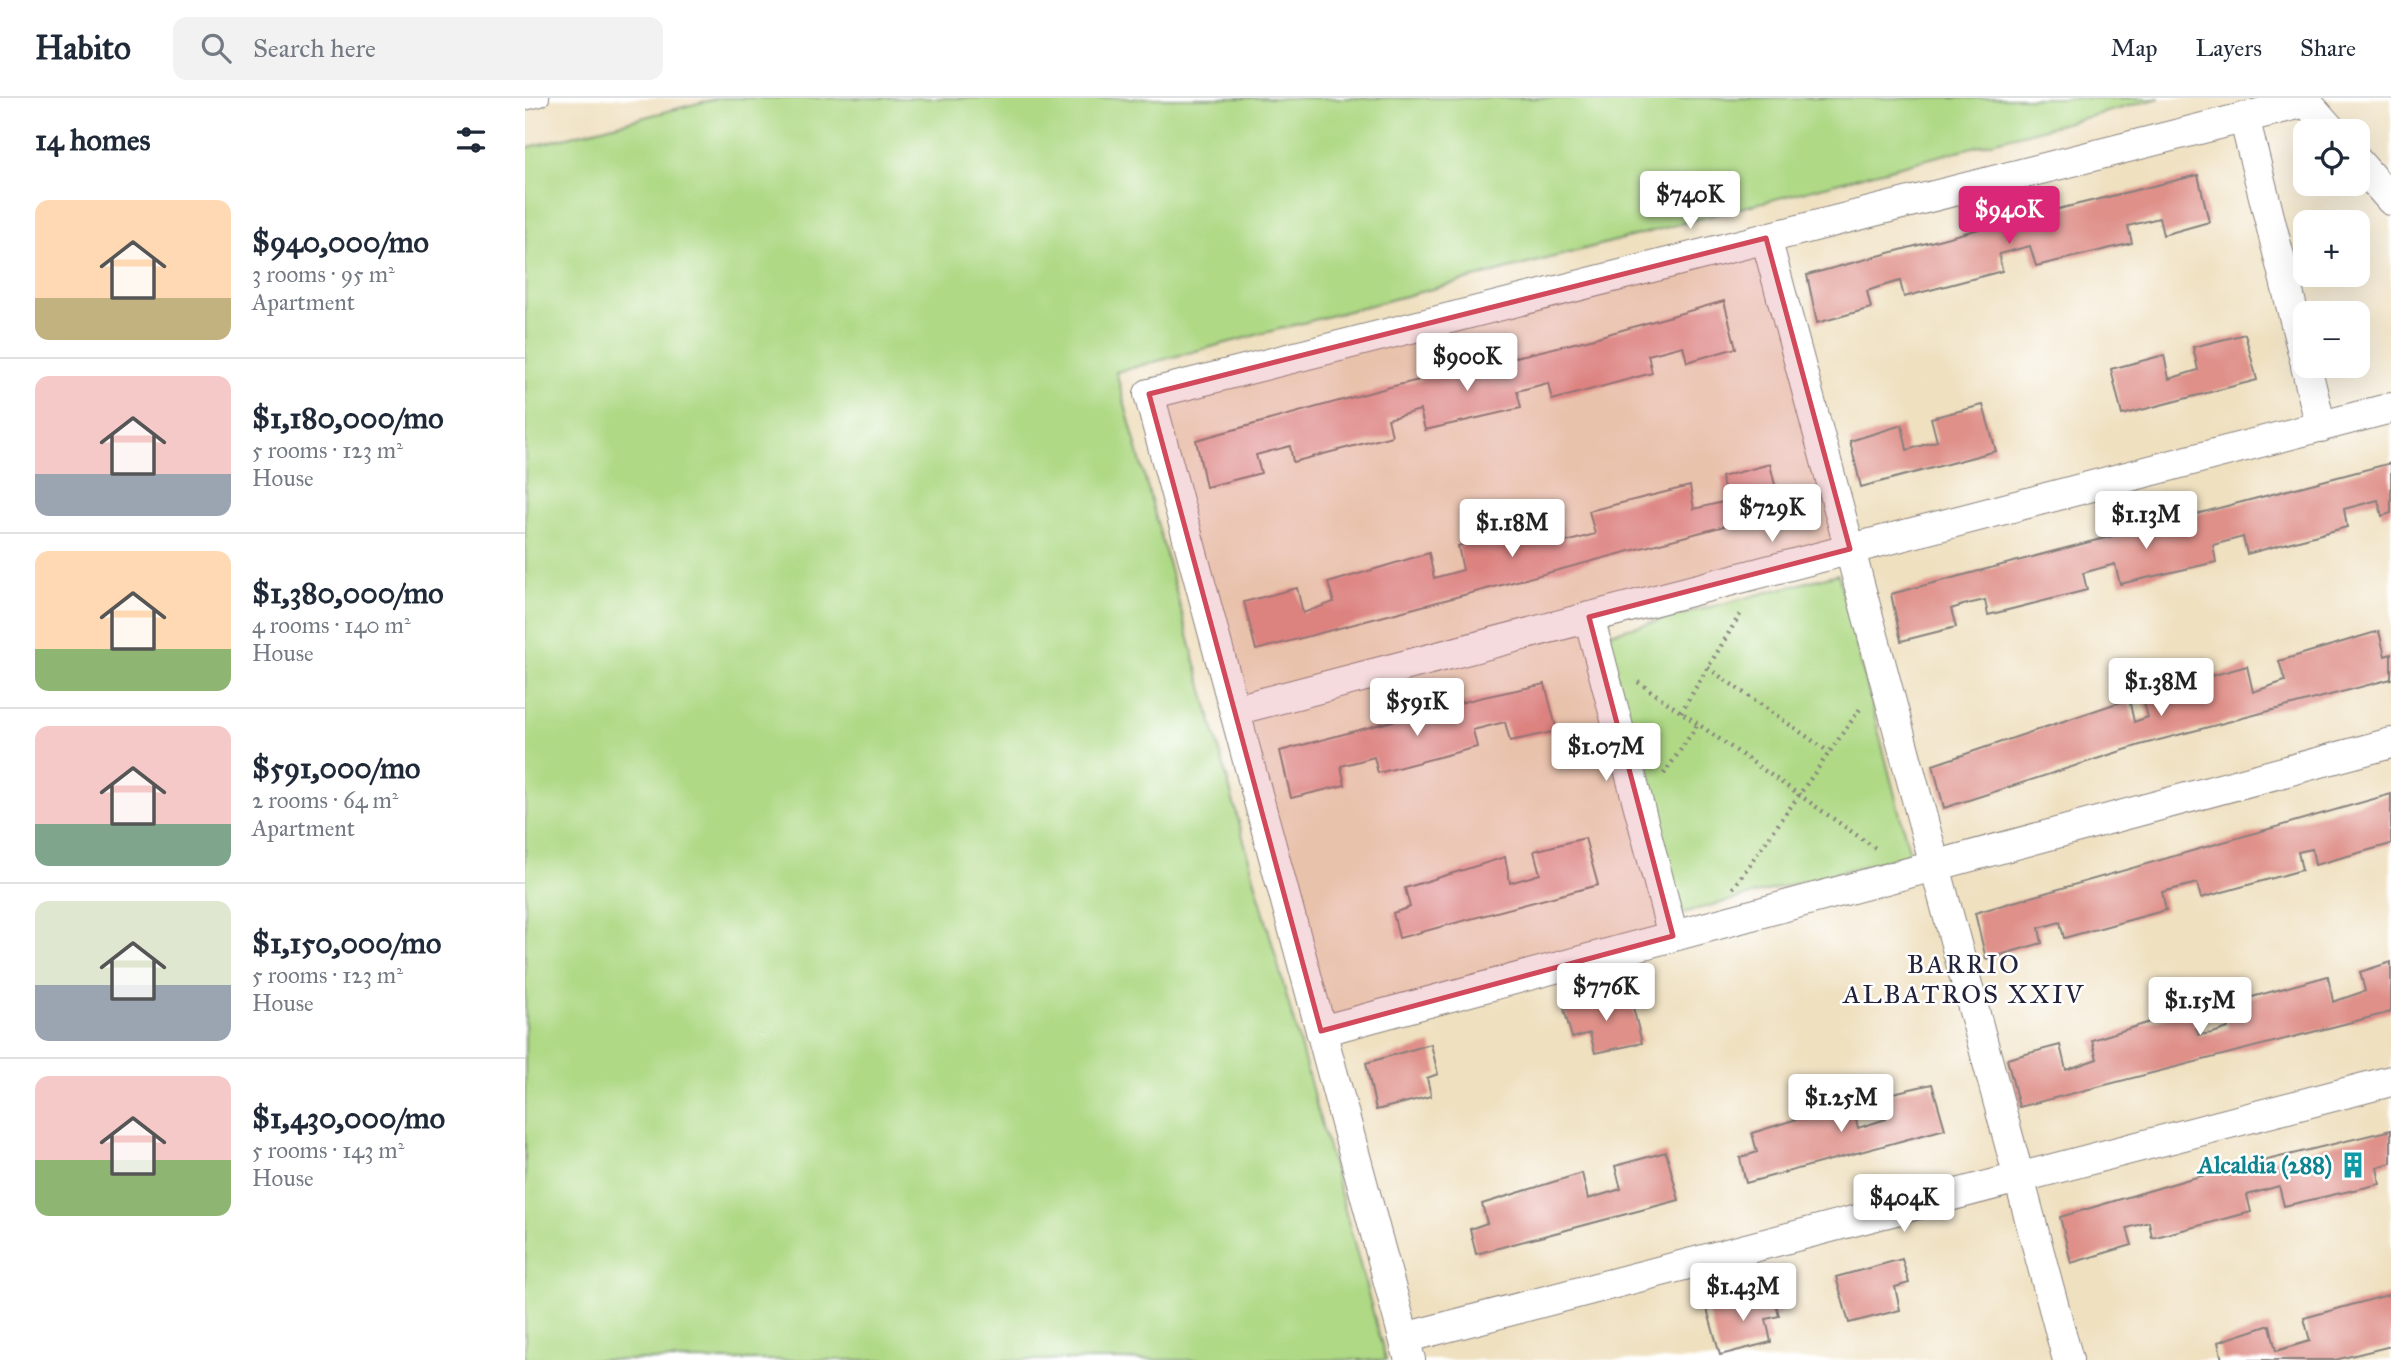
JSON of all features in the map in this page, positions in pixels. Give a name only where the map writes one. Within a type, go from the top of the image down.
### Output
[{"type":"street","points":[[2321,119],[2304,100],[1149,394],[1407,1349],[2018,1178],[2391,1080]]},
{"type":"street","points":[[2244,117],[2293,312]]},
{"type":"street","points":[[2370,176],[2391,200]]},
{"type":"street","points":[[1766,238],[2068,1360]]},
{"type":"street","points":[[2309,378],[2322,426]]},
{"type":"street","points":[[1235,710],[2391,408]]},
{"type":"street","points":[[1589,617],[1673,936]]},
{"type":"street","points":[[1321,1031],[2391,743]]},
{"type":"lane","points":[[525,102],[541,98]]},
{"type":"path","points":[[1681,712],[1744,608]]},
{"type":"path","points":[[1708,668],[1829,752]]},
{"type":"path","points":[[1636,681],[1879,851]]},
{"type":"path","points":[[1730,892],[1861,707]]},
{"type":"path","points":[[1662,777],[1698,724]]},
{"type":"highlighted area","points":[[1766,238],[1850,549],[1589,617],[1673,936],[1321,1031],[1149,394]]},
{"type":"green space","points":[[718,98],[2160,98],[1116,372],[1386,1360],[525,1360],[525,148]]},
{"type":"green space","points":[[1838,574],[1910,854],[1678,914],[1606,634]]},
{"type":"building","points":[[2198,175],[2209,222],[2163,235],[2159,218],[2128,226],[2132,243],[2036,266],[2030,246],[1999,254],[2002,271],[1904,297],[1900,281],[1867,291],[1871,308],[1817,323],[1807,275],[2005,222]]},
{"type":"building","points":[[1724,301],[1736,348],[1687,362],[1683,346],[1648,355],[1652,373],[1552,400],[1548,383],[1517,391],[1521,408],[1425,430],[1420,410],[1388,419],[1392,436],[1293,462],[1290,446],[1256,455],[1261,473],[1206,487],[1196,440],[1394,386],[1587,340]]},
{"type":"building","points":[[2245,334],[2257,380],[2122,415],[2111,369],[2164,355],[2169,379],[2198,370],[2193,347]]},
{"type":"building","points":[[1983,405],[1996,451],[1861,487],[1850,441],[1902,425],[1907,450],[1937,441],[1931,418]]},
{"type":"building","points":[[2391,463],[2391,513],[2382,516],[2378,500],[2344,509],[2347,527],[2247,554],[2243,537],[2213,545],[2216,562],[2120,584],[2115,564],[2083,573],[2087,590],[1988,615],[1985,600],[1963,605],[1951,609],[1956,627],[1901,641],[1891,594]]},
{"type":"building","points":[[1770,464],[1781,511],[1256,650],[1244,602],[1297,588],[1303,613],[1334,602],[1328,583],[1429,553],[1434,578],[1463,570],[1458,546],[1560,517],[1566,542],[1595,534],[1589,511],[1690,486],[1694,509],[1727,501],[1721,477]]},
{"type":"building","points":[[2379,631],[2385,656],[2391,654],[2391,679],[2140,745],[1944,808],[1933,765],[2129,699],[2134,722],[2148,717],[2142,695],[2247,666],[2253,692],[2285,681],[2279,661]]},
{"type":"building","points":[[1545,684],[1557,731],[1510,741],[1505,722],[1473,730],[1477,747],[1378,773],[1374,757],[1341,766],[1345,785],[1291,798],[1280,751],[1479,698]]},
{"type":"building","points":[[2391,794],[2391,844],[2315,865],[2312,849],[2298,852],[2302,870],[2201,898],[2197,883],[2162,892],[2166,910],[2064,938],[2060,922],[2039,928],[2042,943],[1986,959],[1975,913]]},
{"type":"building","points":[[1585,838],[1598,885],[1399,938],[1393,913],[1410,907],[1405,888],[1505,857],[1510,883],[1540,874],[1534,851]]},
{"type":"building","points":[[2391,962],[2391,1012],[2019,1107],[2007,1059],[2060,1045],[2066,1070],[2097,1059],[2092,1040],[2192,1009],[2198,1035],[2213,1033],[2228,1028],[2223,1005],[2328,976],[2333,1002],[2365,991],[2360,972]]},
{"type":"building","points":[[1630,995],[1642,1043],[1595,1053],[1590,1033],[1572,1038],[1564,1009]]},
{"type":"building","points":[[1431,1044],[1438,1074],[1427,1078],[1431,1096],[1376,1110],[1366,1063]]},
{"type":"building","points":[[1932,1084],[1945,1129],[1746,1183],[1740,1158],[1757,1152],[1752,1133],[1852,1102],[1858,1128],[1886,1119],[1880,1096]]},
{"type":"building","points":[[2391,1130],[2391,1163],[2377,1167],[2380,1184],[2284,1206],[2279,1186],[2247,1195],[2251,1212],[2152,1238],[2149,1222],[2127,1228],[2132,1245],[2071,1263],[2060,1217],[2189,1179]]},
{"type":"building","points":[[1666,1152],[1679,1200],[1476,1254],[1470,1229],[1487,1223],[1482,1204],[1582,1173],[1588,1199],[1621,1189],[1615,1166]]},
{"type":"building","points":[[1902,1259],[1909,1283],[1895,1287],[1900,1310],[1849,1323],[1836,1277]]},
{"type":"building","points":[[1773,1292],[1779,1316],[1766,1319],[1771,1342],[1720,1355],[1707,1309]]},
{"type":"building","points":[[2391,1294],[2391,1346],[2335,1360],[2222,1360],[2218,1342],[2270,1325],[2276,1351],[2310,1341],[2304,1318]]},
{"type":"place","name":"Alcaldia (288)","points":[[2353,1165]]},
{"type":"district","name":"BARRIO ALBATROS XXIV","points":[[1964,979]]}]
